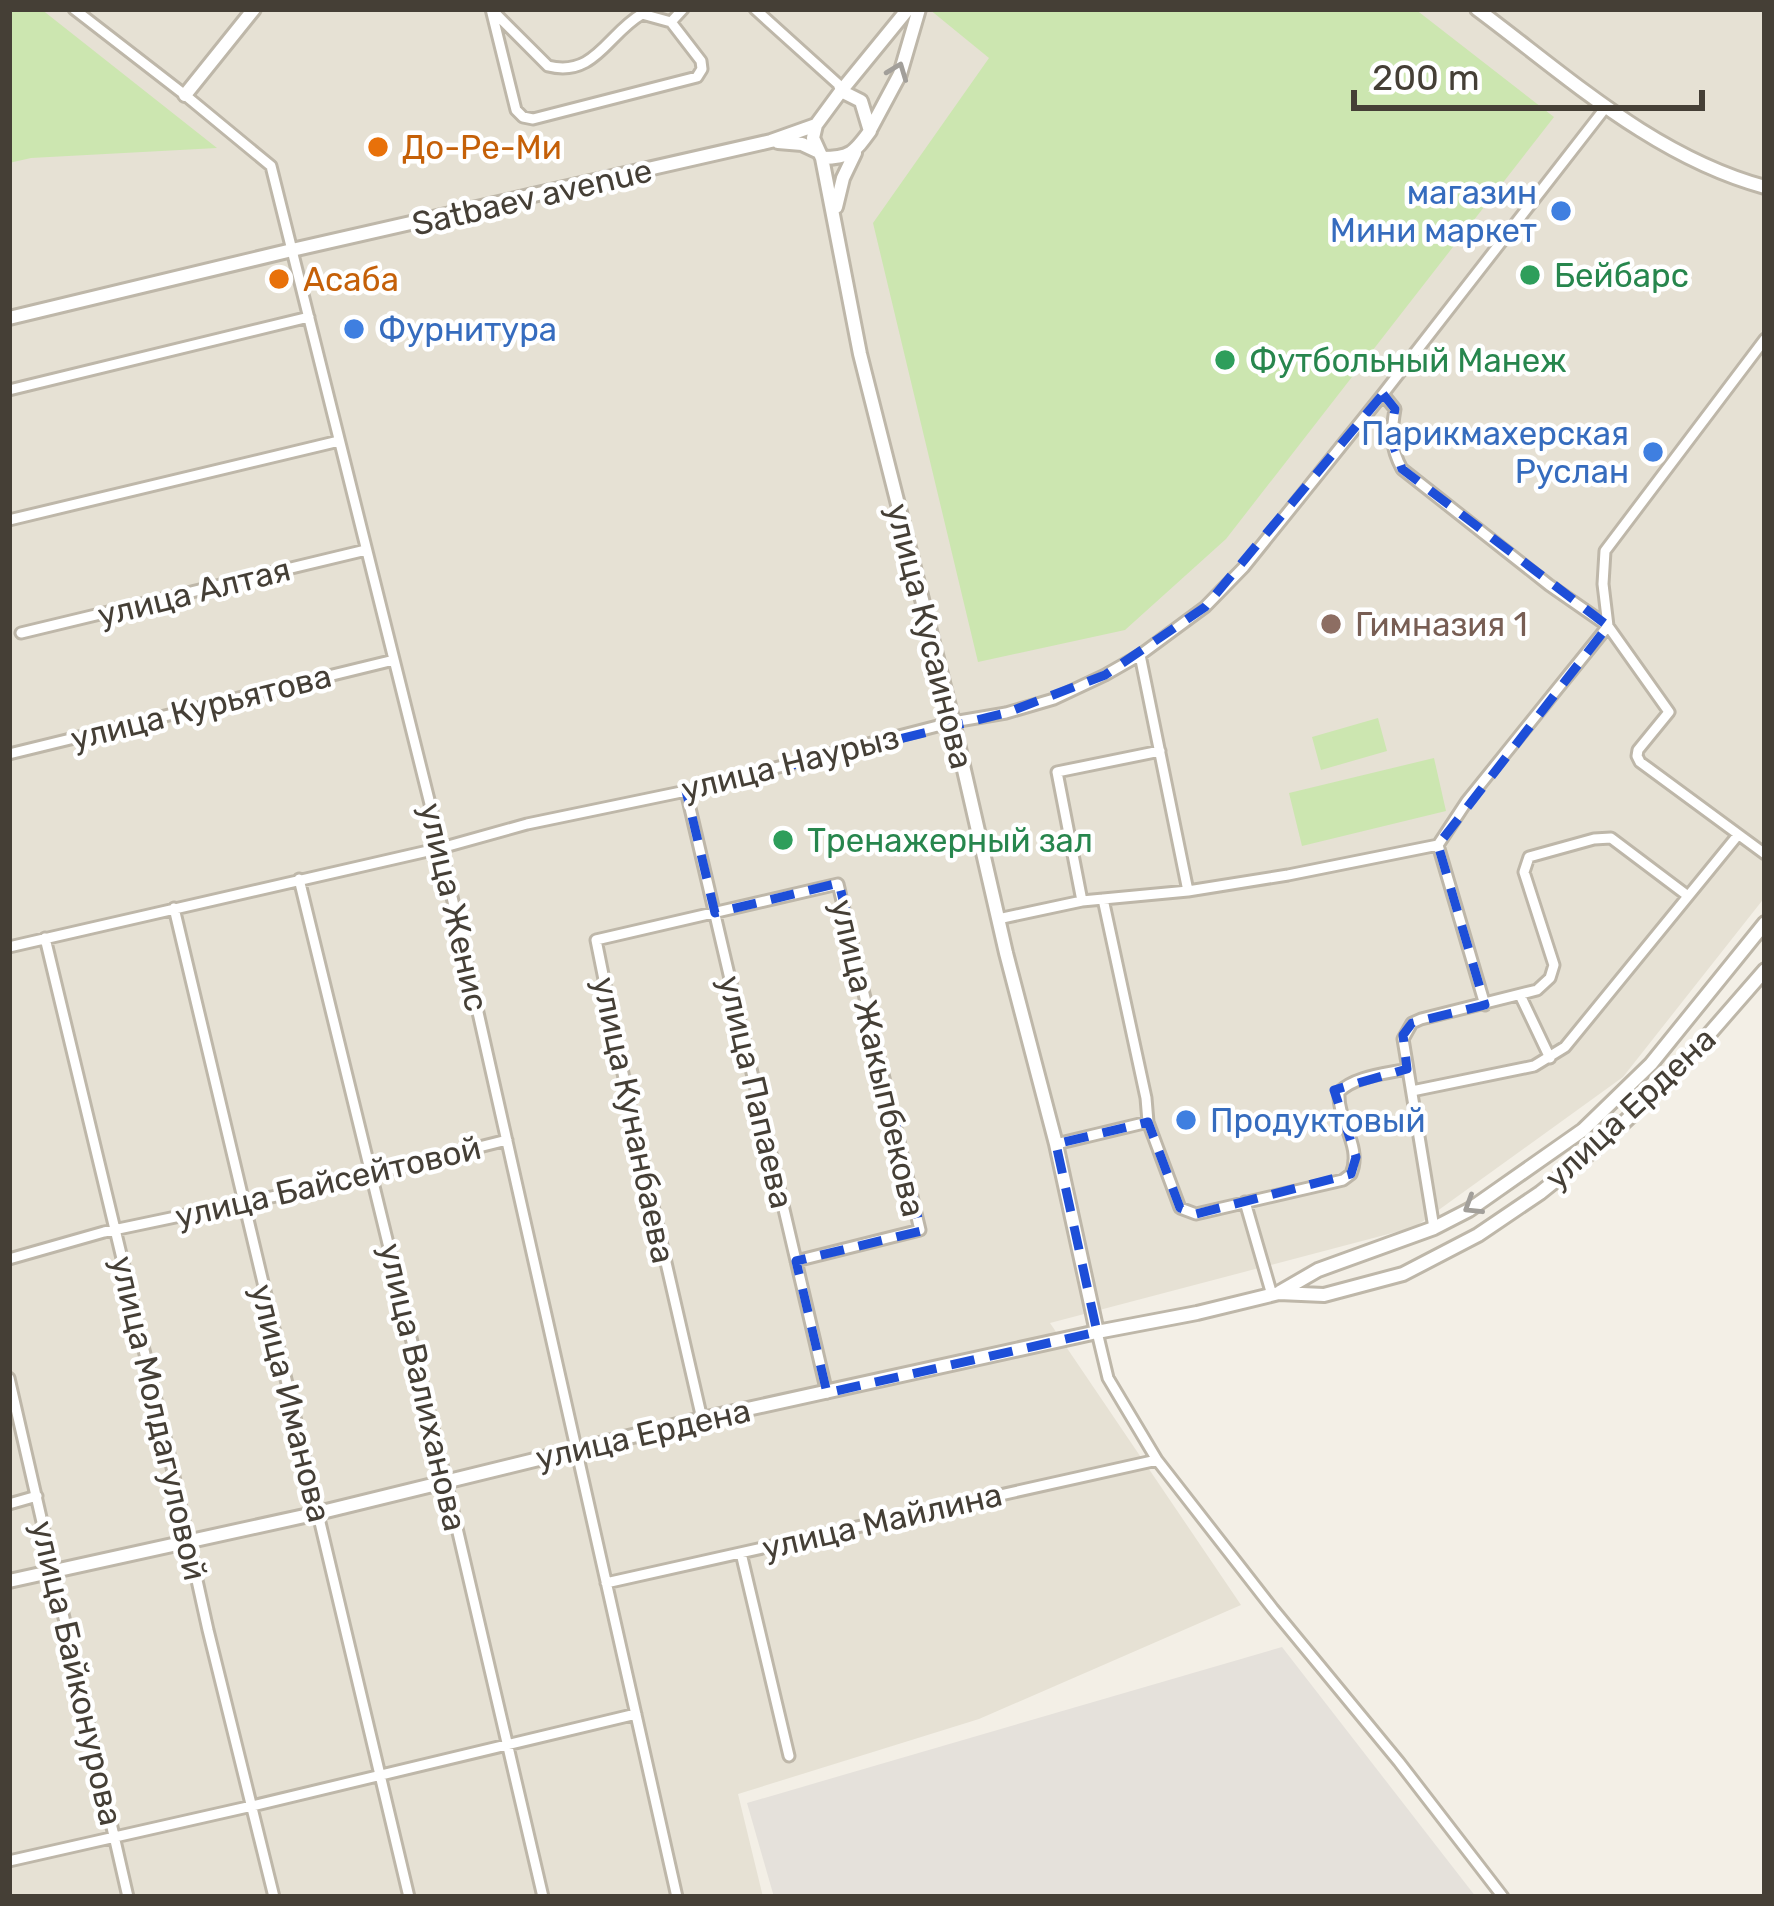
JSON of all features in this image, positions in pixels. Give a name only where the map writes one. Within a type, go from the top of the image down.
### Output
[{"type":"street","name":"улица Женис","points":[[74,9],[89,14],[271,166],[441,848],[677,1897]]},
{"type":"street","points":[[185,95],[254,9]]},
{"type":"street","points":[[671,22],[682,9]]},
{"type":"street","points":[[755,9],[838,83],[841,91],[862,101],[870,130]]},
{"type":"street","points":[[819,154],[813,138],[816,125],[908,9]]},
{"type":"street","points":[[835,220],[843,178],[900,74],[919,9]]},
{"type":"street","points":[[492,10],[548,66],[559,69],[592,60],[627,22],[642,14],[671,22],[702,69],[697,76],[523,117],[516,110],[492,10]]},
{"type":"street","points":[[1485,11],[1606,107],[1693,160],[1765,187]]},
{"type":"street","name":"улица Наурыз","points":[[9,947],[1006,713],[1054,699],[1105,675],[1205,608],[1244,567],[1606,107]]},
{"type":"street","name":"Satbaev avenue","points":[[9,319],[771,141],[816,125]]},
{"type":"street","points":[[771,141],[802,144],[837,158],[855,152]]},
{"type":"street","name":"улица Кусаинова","points":[[819,154],[860,354],[1056,1144],[1097,1332]]},
{"type":"street","points":[[9,390],[309,317]]},
{"type":"street","points":[[998,920],[1082,901],[1188,891],[1438,845],[1467,801],[1608,626],[1605,551],[1765,339]]},
{"type":"street","points":[[1383,394],[1395,410],[1390,436],[1402,469],[1608,626],[1670,712],[1638,750],[1640,762],[1765,854]]},
{"type":"street","points":[[9,520],[339,441]]},
{"type":"street","name":"улица Алтая","points":[[21,633],[367,550]]},
{"type":"street","points":[[1140,655],[1188,891]]},
{"type":"street","name":"улица Курьятова","points":[[9,754],[394,660]]},
{"type":"street","points":[[1082,901],[1057,772],[1160,752]]},
{"type":"street","name":"улица Папаева","points":[[686,791],[826,1393]]},
{"type":"street","points":[[1412,1091],[1534,1066],[1565,1047],[1738,835]]},
{"type":"street","points":[[1434,1228],[1403,1039],[1412,1023],[1537,990],[1554,971],[1524,872],[1529,857],[1611,838],[1688,896]]},
{"type":"street","points":[[1438,845],[1485,1005]]},
{"type":"street","name":"улица Валиханова","points":[[299,879],[543,1897]]},
{"type":"street","name":"улица Жакыпбекова","points":[[715,913],[838,884],[920,1227],[917,1232],[796,1261]]},
{"type":"street","points":[[1103,899],[1148,1122],[1180,1208],[1188,1213],[1343,1180],[1351,1174],[1356,1157],[1339,1092],[1358,1080],[1407,1069]]},
{"type":"street","name":"улица Иманова","points":[[174,908],[410,1897]]},
{"type":"street","name":"улица Кунанбаева","points":[[703,1419],[626,1093],[596,940],[715,913]]},
{"type":"street","name":"улица Ердена","points":[[1276,1294],[1318,1270],[1434,1228],[1468,1210],[1583,1130],[1651,1064],[1765,923]]},
{"type":"street","name":"улица Молдагуловой","points":[[45,938],[274,1897]]},
{"type":"street","name":"улица Ердена","points":[[9,1581],[1097,1332],[1276,1294],[1324,1294],[1403,1274],[1478,1234],[1601,1144],[1670,1079],[1765,970]]},
{"type":"street","points":[[1520,995],[1550,1058]]},
{"type":"street","points":[[1056,1144],[1148,1122]]},
{"type":"street","name":"улица Байсейтовой","points":[[9,1259],[507,1140]]},
{"type":"street","points":[[1245,1202],[1276,1294]]},
{"type":"street","points":[[1097,1332],[1108,1378],[1156,1460],[1503,1897]]},
{"type":"street","name":"улица Байконурова","points":[[9,1378],[128,1897]]},
{"type":"street","name":"улица Майлина","points":[[606,1583],[1156,1460]]},
{"type":"street","points":[[9,1504],[37,1496]]},
{"type":"street","points":[[740,1553],[789,1756]]},
{"type":"street","points":[[9,1861],[636,1714]]},
{"type":"highlighted area","points":[[1383,394],[1395,409],[1390,436],[1402,469],[1608,626],[1438,845],[1485,1005],[1412,1023],[1403,1035],[1407,1069],[1334,1090],[1356,1157],[1351,1174],[1196,1214],[1180,1208],[1148,1122],[1056,1144],[1097,1332],[827,1393],[796,1261],[921,1231],[839,883],[715,913],[686,791],[1006,713],[1105,675],[1205,607]]},
{"type":"shaded area","points":[[9,9],[1765,9],[1765,897],[1623,1077],[1415,1227],[1050,1323],[1241,1605],[979,1719],[738,1794],[763,1897],[9,1897]]},
{"type":"shaded area","points":[[1282,1647],[1476,1897],[774,1897],[747,1803]]},
{"type":"green space","points":[[9,9],[41,9],[217,148],[9,163]]},
{"type":"green space","points":[[929,9],[1415,9],[1554,117],[1226,539],[1125,630],[978,662],[873,223],[989,58]]},
{"type":"green space","points":[[1378,718],[1387,751],[1321,770],[1312,737]]},
{"type":"green space","points":[[1434,758],[1446,811],[1302,846],[1289,793]]},
{"type":"place","name":"До-Ре-Ми","points":[[378,147]]},
{"type":"place","name":"магазин Мини маркет","points":[[1561,211]]},
{"type":"place","name":"Бейбарс","points":[[1530,275]]},
{"type":"place","name":"Асаба","points":[[279,279]]},
{"type":"place","name":"Фурнитура","points":[[354,329]]},
{"type":"place","name":"Футбольный Манеж","points":[[1225,360]]},
{"type":"place","name":"Парикмахерская Руслан","points":[[1653,452]]},
{"type":"place","name":"Гимназия 1","points":[[1331,624]]},
{"type":"place","name":"Тренажерный зал","points":[[783,840]]},
{"type":"place","name":"Продуктовый","points":[[1186,1120]]}]
